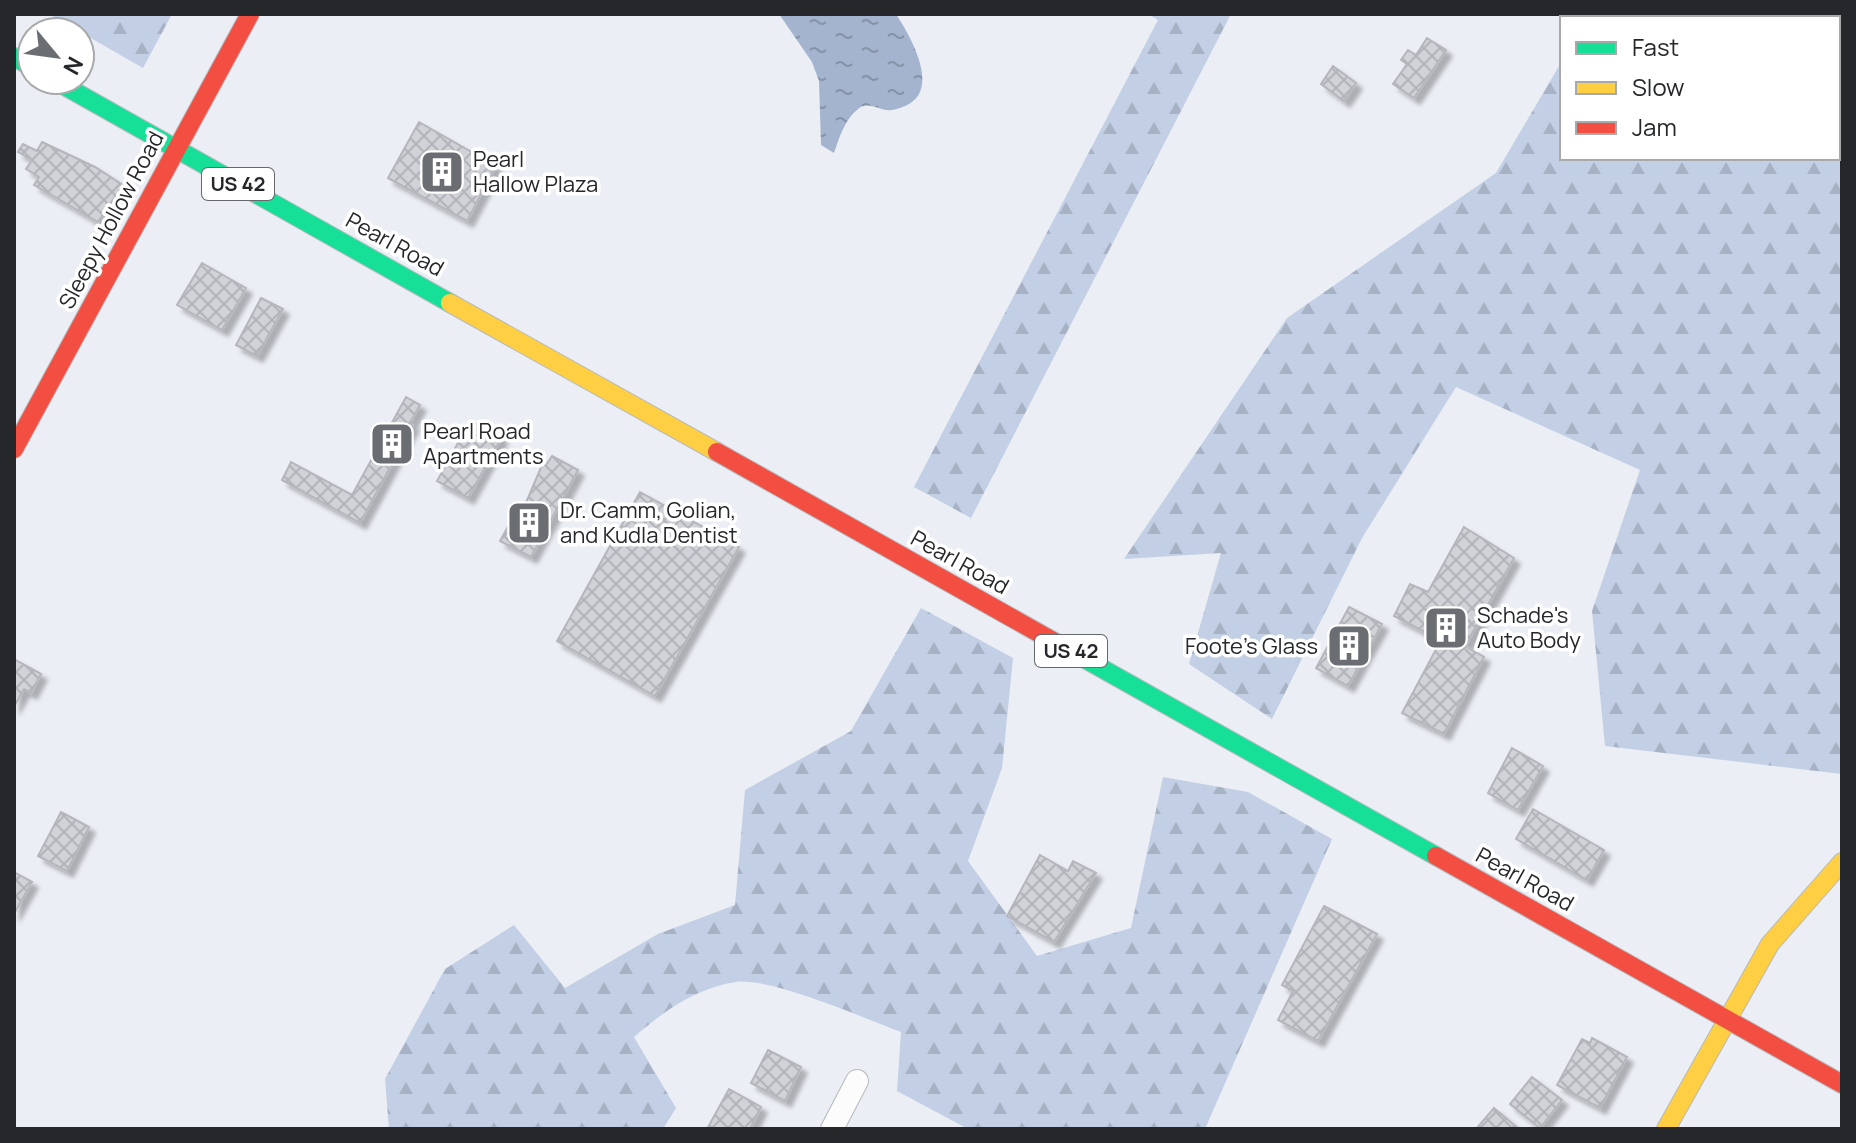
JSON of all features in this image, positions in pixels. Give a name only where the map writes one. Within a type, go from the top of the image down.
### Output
[{"type":"main road","name":"Sleepy Hollow Road","points":[[14,449],[250,14]]},
{"type":"main road","name":"Pearl Road","points":[[83,96],[1842,1084]]},
{"type":"main road","points":[[1666,1129],[1786,921],[1842,862]]},
{"type":"street","points":[[832,1129],[857,1081]]},
{"type":"green space","points":[[49,14],[172,14],[143,68],[96,41],[96,16]]},
{"type":"green space","points":[[1148,14],[1231,14],[971,518],[914,487],[1158,20]]},
{"type":"green space","points":[[1842,14],[1842,774],[1605,746],[1592,611],[1640,470],[1456,387],[1362,538],[1272,719],[1189,664],[1221,553],[1124,559],[1287,318],[1496,173],[1560,64],[1560,160],[1840,160],[1840,16],[1588,16]]},
{"type":"green space","points":[[921,608],[1013,658],[1002,768],[968,861],[1037,956],[1131,928],[1163,777],[1248,792],[1332,839],[1205,1129],[968,1129],[897,1091],[901,1032],[794,992],[751,982],[736,982],[707,989],[681,1002],[634,1037],[676,1108],[663,1129],[389,1129],[385,1079],[445,969],[514,925],[565,988],[658,934],[735,905],[745,790],[851,731]]},
{"type":"water","points":[[779,14],[896,14],[920,63],[921,89],[916,99],[892,110],[861,107],[846,123],[834,153],[821,145],[819,81],[812,62]]},
{"type":"building","points":[[1427,38],[1446,50],[1414,98],[1393,84],[1407,64],[1401,60],[1408,50],[1416,55]]},
{"type":"building","points":[[1333,66],[1356,83],[1344,101],[1321,84]]},
{"type":"building","name":"Pearl Hallow Plaza","points":[[419,122],[496,166],[467,221],[388,178]]},
{"type":"building","points":[[42,142],[95,167],[123,185],[98,222],[34,185],[39,177],[26,169],[32,160],[18,152],[23,144],[37,151]]},
{"type":"building","points":[[202,263],[246,288],[222,330],[177,305]]},
{"type":"building","points":[[261,298],[283,309],[257,356],[236,345]]},
{"type":"building","name":"Pearl Road Apartments","points":[[406,397],[420,405],[410,423],[413,425],[360,523],[282,480],[291,462],[352,495]]},
{"type":"building","points":[[470,421],[502,437],[468,498],[437,481]]},
{"type":"building","name":"Dr. Camm, Golian, and Kudla Dentist","points":[[552,456],[578,470],[531,557],[500,541],[521,503],[525,505],[542,465],[546,465]]},
{"type":"building","points":[[640,492],[739,547],[655,696],[557,641]]},
{"type":"building","name":"Schade's Auto Body","points":[[1464,527],[1514,558],[1465,646],[1484,657],[1444,734],[1402,713],[1441,640],[1394,616],[1410,584],[1428,592]]},
{"type":"building","name":"Foote's Glass","points":[[1349,607],[1382,624],[1348,686],[1316,668]]},
{"type":"building","points":[[14,659],[41,674],[31,693],[24,689],[14,707]]},
{"type":"building","points":[[1512,748],[1543,766],[1518,810],[1488,793]]},
{"type":"building","points":[[1533,809],[1604,850],[1587,880],[1516,839]]},
{"type":"building","points":[[61,812],[89,827],[67,871],[38,856]]},
{"type":"building","points":[[1040,855],[1068,871],[1073,861],[1096,873],[1054,942],[1007,916]]},
{"type":"building","points":[[14,872],[32,882],[14,914]]},
{"type":"building","points":[[1324,906],[1377,934],[1318,1041],[1278,1020],[1293,991],[1282,985]]},
{"type":"building","points":[[1592,1038],[1627,1057],[1600,1108],[1557,1085],[1582,1039],[1590,1043]]},
{"type":"building","points":[[768,1050],[801,1067],[785,1101],[751,1083]]},
{"type":"building","points":[[1532,1077],[1562,1100],[1540,1128],[1510,1104]]},
{"type":"building","points":[[729,1089],[761,1107],[750,1129],[707,1129]]},
{"type":"building","points":[[1494,1108],[1519,1129],[1476,1129]]},
{"type":"traffic: fast","points":[[82,96],[450,303]]},
{"type":"traffic: fast","points":[[1060,645],[1436,856]]},
{"type":"traffic: slow","points":[[450,303],[717,452]]},
{"type":"traffic: slow","points":[[1666,1129],[1770,944],[1842,862]]},
{"type":"traffic: jam","points":[[14,449],[250,14]]},
{"type":"traffic: jam","points":[[717,452],[1060,645]]},
{"type":"traffic: jam","points":[[1436,856],[1842,1084]]},
{"type":"place","name":"Pearl Hallow Plaza","points":[[442,172]]},
{"type":"place","name":"Pearl Road Apartments","points":[[392,444]]},
{"type":"place","name":"Dr. Camm, Golian, and Kudla Dentist","points":[[529,523]]},
{"type":"place","name":"Schade's Auto Body","points":[[1446,628]]},
{"type":"place","name":"Foote's Glass","points":[[1349,646]]}]
